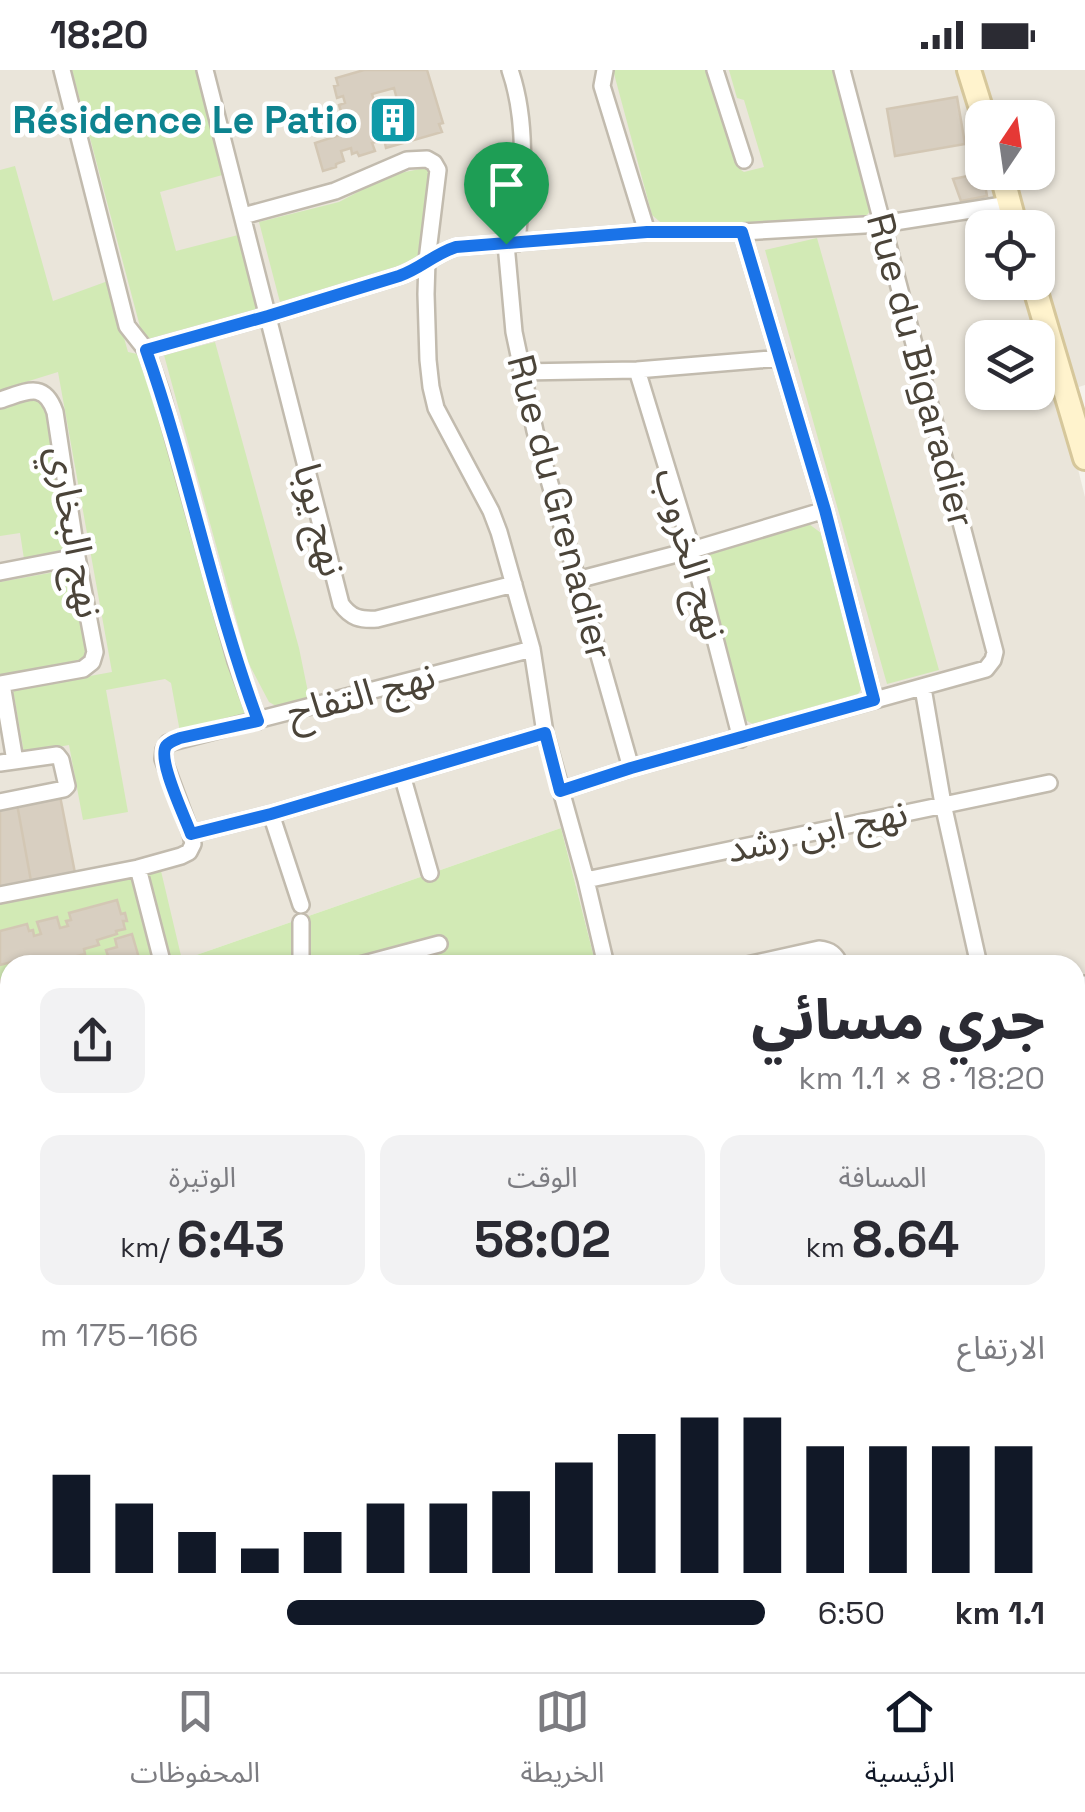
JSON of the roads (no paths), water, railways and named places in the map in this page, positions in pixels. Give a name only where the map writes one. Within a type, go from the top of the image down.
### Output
[{"type":"main road","points":[[970,70],[979,100]]},
{"type":"main road","points":[[1006,190],[1011,210]]},
{"type":"main road","points":[[1039,300],[1085,458]]},
{"type":"main road","points":[[1058,363],[1085,411]]},
{"type":"street","points":[[62,70],[126,326],[146,350],[176,441],[236,661],[258,721]]},
{"type":"street","name":"نهج يوبا","points":[[205,70],[341,604],[348,614],[362,620],[377,619],[514,584]]},
{"type":"street","name":"Rue du Grenadier","points":[[510,70],[518,94],[522,143],[522,176],[511,243],[514,332],[554,504],[631,768]]},
{"type":"street","points":[[606,70],[602,86],[647,232]]},
{"type":"street","points":[[715,70],[744,160]]},
{"type":"street","name":"Rue du Bigaradier","points":[[842,70],[995,652],[986,669],[923,688]]},
{"type":"street","points":[[243,216],[335,190],[407,160],[427,159],[438,170],[428,260],[428,360],[436,408],[500,532],[532,648],[545,733],[604,955]]},
{"type":"street","points":[[146,350],[399,276],[456,247],[647,232],[742,232],[882,224],[1009,204]]},
{"type":"street","points":[[742,232],[825,510],[874,700]]},
{"type":"street","points":[[521,372],[637,370],[782,358]]},
{"type":"street","name":"نهج الخروب","points":[[637,370],[692,550],[741,738]]},
{"type":"street","name":"نهج البخاري","points":[[0,400],[36,390],[50,398],[95,652],[92,662],[83,669],[1,684]]},
{"type":"street","points":[[577,580],[825,510]]},
{"type":"street","points":[[0,572],[76,558]]},
{"type":"street","name":"نهج التفاح","points":[[191,834],[166,767],[164,750],[168,742],[532,648]]},
{"type":"street","points":[[0,802],[66,788],[57,756],[8,762],[1,684]]},
{"type":"street","points":[[560,791],[923,688],[977,955]]},
{"type":"street","points":[[0,895],[138,868],[189,852],[193,844],[191,834],[545,733]]},
{"type":"street","points":[[402,775],[430,873]]},
{"type":"street","name":"نهج ابن رشد","points":[[586,880],[1049,783]]},
{"type":"street","points":[[271,814],[301,914],[301,955]]},
{"type":"street","points":[[138,868],[160,955]]},
{"type":"street","points":[[398,955],[439,944]]},
{"type":"street","points":[[792,955],[819,949],[835,955]]},
{"type":"place","name":"Résidence Le Patio","points":[[393,120]]}]
